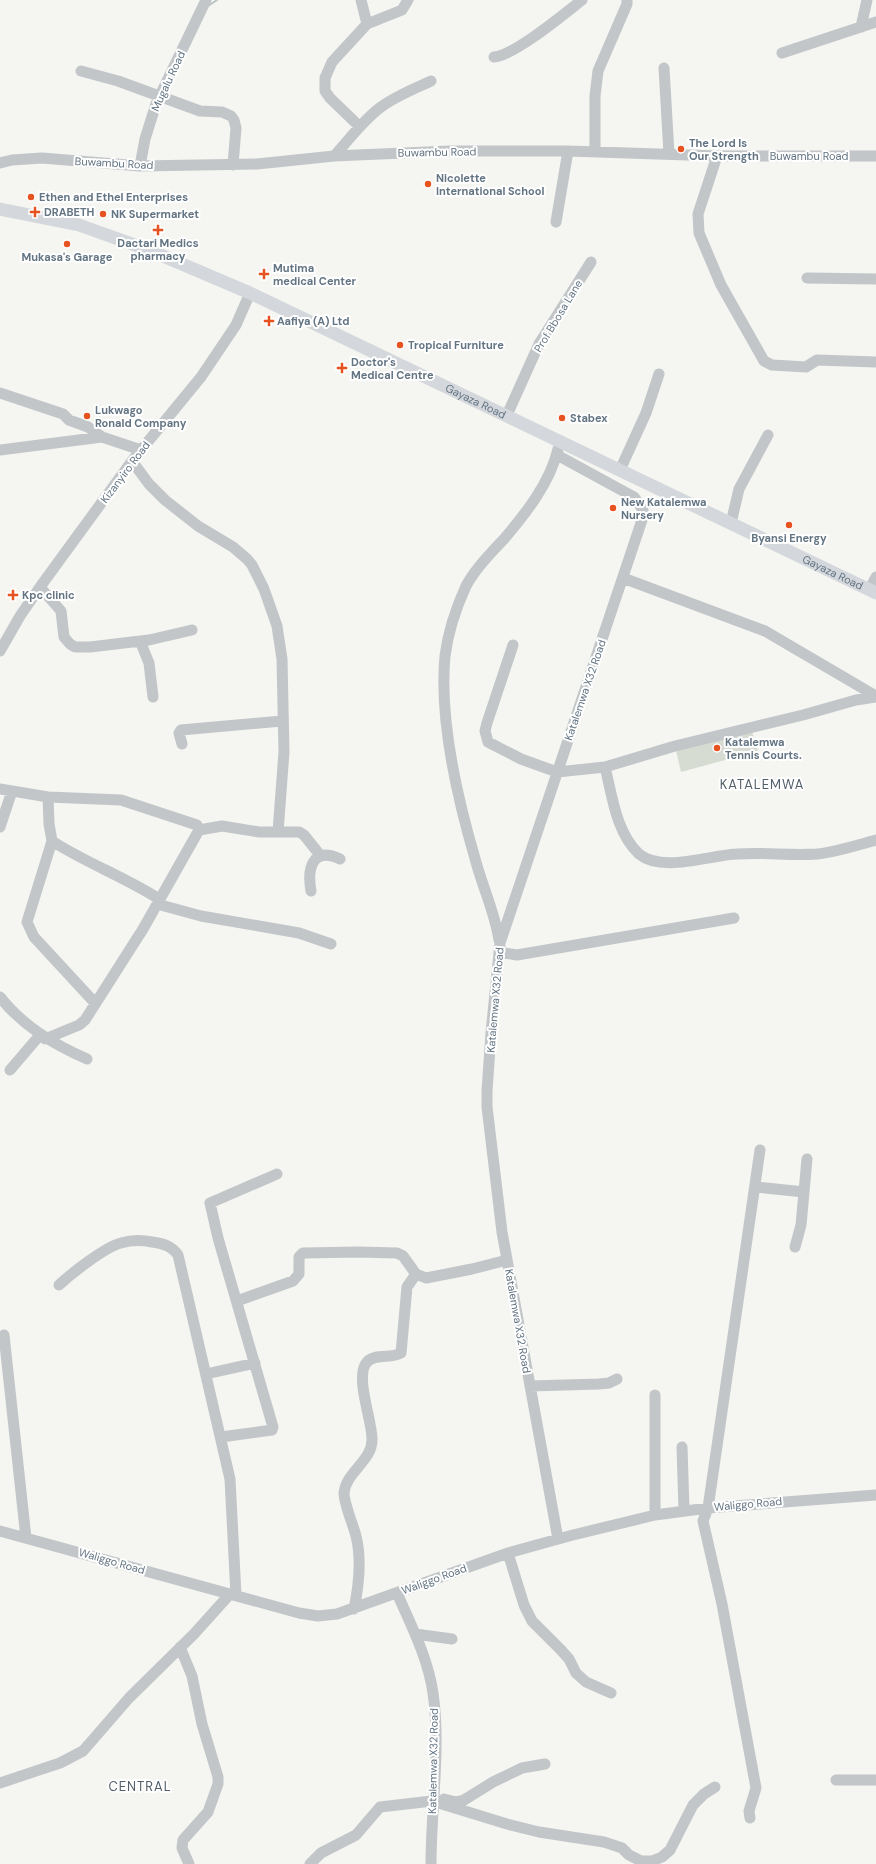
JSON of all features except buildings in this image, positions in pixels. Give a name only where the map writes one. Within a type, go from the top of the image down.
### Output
[{"type":"main road","name":"Gayaza Road","points":[[0,209],[79,225],[149,250],[250,293],[873,591]]},
{"type":"street","points":[[361,0],[367,24]]},
{"type":"street","points":[[360,126],[330,98],[325,91],[324,78],[332,62],[367,24],[402,10],[408,0]]},
{"type":"street","points":[[494,57],[503,56],[537,34],[582,0]]},
{"type":"street","points":[[595,152],[595,96],[598,71],[627,4],[627,0]]},
{"type":"street","points":[[861,28],[867,0]]},
{"type":"street","name":"Mugalu Road","points":[[140,166],[150,121],[160,96],[208,2]]},
{"type":"street","points":[[782,53],[876,22]]},
{"type":"street","points":[[664,68],[669,154]]},
{"type":"street","points":[[81,71],[118,81],[200,111],[222,112],[230,116],[234,120],[236,128],[232,165]]},
{"type":"street","points":[[334,156],[360,126],[380,108],[392,100],[431,81]]},
{"type":"street","name":"Buwambu Road","points":[[0,163],[12,160],[42,158],[140,166],[232,165],[257,164],[334,156],[450,151],[568,151],[717,156],[876,156]]},
{"type":"street","points":[[556,222],[568,151]]},
{"type":"street","points":[[717,156],[698,214],[699,233],[721,285],[764,361],[772,365],[806,367],[817,360],[876,362]]},
{"type":"street","name":"Prof Bbosa Lane","points":[[507,415],[539,344],[591,262]]},
{"type":"street","points":[[807,278],[828,280],[876,279]]},
{"type":"street","name":"Kizanyiro Road","points":[[0,651],[20,616],[40,587],[141,450],[201,377],[236,325],[250,293]]},
{"type":"street","points":[[620,470],[646,413],[659,374]]},
{"type":"street","points":[[0,393],[63,414],[70,420],[88,427],[102,437],[141,450]]},
{"type":"street","points":[[731,523],[739,489],[768,435]]},
{"type":"street","points":[[0,450],[102,437]]},
{"type":"street","points":[[560,441],[551,471],[527,510],[470,578],[454,615],[445,656],[447,728],[454,771],[468,834],[495,919],[499,947],[517,955],[734,918]]},
{"type":"street","name":"Katalemwa X32 Road","points":[[557,454],[625,491],[639,503],[642,510],[641,526],[499,947],[487,1091],[492,1152],[507,1260],[558,1539]]},
{"type":"street","points":[[132,462],[149,484],[165,500],[198,526],[234,547],[252,565],[264,589],[277,626],[282,659],[283,773],[278,832]]},
{"type":"street","points":[[873,591],[876,577]]},
{"type":"street","points":[[623,578],[765,630],[876,696]]},
{"type":"street","points":[[40,587],[61,611],[64,637],[75,647],[90,647],[140,641],[192,630]]},
{"type":"street","points":[[140,641],[150,669],[153,696]]},
{"type":"street","points":[[513,645],[487,723],[485,732],[486,738],[488,742],[521,759],[557,772],[605,767],[675,746],[876,696]]},
{"type":"street","points":[[182,744],[179,733],[181,730],[282,721]]},
{"type":"street","points":[[605,767],[619,821],[624,834],[630,844],[640,855],[655,861],[671,862],[737,854],[818,854],[876,840]]},
{"type":"street","points":[[0,789],[48,797],[70,799],[105,798],[129,801],[197,825],[199,830]]},
{"type":"street","points":[[0,827],[12,791]]},
{"type":"street","points":[[48,797],[49,824],[52,841],[27,922],[34,937],[95,1003]]},
{"type":"street","points":[[199,830],[222,826],[259,832],[299,832],[304,834],[320,856]]},
{"type":"street","points":[[10,1070],[43,1037],[78,1025],[85,1020],[143,929],[199,830]]},
{"type":"street","points":[[52,841],[67,851],[140,886],[158,901],[201,916],[299,933],[331,944]]},
{"type":"street","points":[[311,891],[310,870],[313,863],[320,856],[330,854],[340,859]]},
{"type":"street","points":[[0,997],[9,1009],[43,1037],[87,1059]]},
{"type":"street","points":[[750,1818],[749,1811],[756,1788],[722,1604],[703,1521],[708,1508],[756,1187],[760,1150]]},
{"type":"street","points":[[795,1247],[801,1225],[807,1159]]},
{"type":"street","points":[[221,1437],[256,1433],[273,1429],[218,1238],[210,1203],[277,1174]]},
{"type":"street","points":[[756,1187],[804,1192]]},
{"type":"street","points":[[0,1783],[60,1763],[83,1751],[134,1692],[233,1595],[230,1479],[178,1255],[170,1246],[148,1241],[135,1240],[119,1243],[74,1271],[59,1284]]},
{"type":"street","points":[[237,1301],[294,1281],[299,1274],[299,1257],[303,1253],[397,1253],[403,1256],[416,1274],[426,1278],[507,1260]]},
{"type":"street","points":[[354,1608],[358,1590],[360,1557],[356,1536],[344,1493],[350,1479],[369,1453],[372,1440],[363,1382],[364,1368],[370,1359],[401,1353],[407,1287],[416,1274]]},
{"type":"street","points":[[4,1335],[26,1538]]},
{"type":"street","points":[[206,1374],[255,1363]]},
{"type":"street","points":[[530,1386],[599,1384],[609,1383],[617,1379]]},
{"type":"street","points":[[655,1395],[655,1515]]},
{"type":"street","points":[[682,1447],[684,1510]]},
{"type":"street","name":"Waliggo Road","points":[[0,1531],[299,1613],[318,1616],[337,1614],[508,1554],[558,1539],[655,1515],[684,1510],[876,1496]]},
{"type":"street","points":[[508,1554],[524,1605],[532,1621],[569,1659],[576,1673],[586,1682],[612,1693]]},
{"type":"street","name":"Katalemwa X32 Road","points":[[397,1593],[426,1663],[433,1692],[435,1734],[431,1864]]},
{"type":"street","points":[[415,1634],[452,1639]]},
{"type":"street","points":[[180,1647],[192,1676],[202,1724],[218,1777],[208,1812],[183,1840],[182,1848],[189,1864]]},
{"type":"street","points":[[310,1864],[321,1852],[356,1835],[380,1807],[433,1797],[456,1802],[464,1800],[493,1782],[522,1768],[545,1764]]},
{"type":"street","points":[[836,1780],[876,1780]]},
{"type":"street","points":[[433,1797],[507,1824],[539,1832],[604,1842],[622,1848],[630,1855],[641,1861],[652,1861],[662,1857],[670,1850],[693,1805],[704,1794],[715,1787]]},
{"type":"shaded area","name":"Katalemwa Tennis Courts.","points":[[751,728],[758,751],[681,772],[675,746]]},
{"type":"waterway","points":[[208,6],[217,0]]},
{"type":"place","name":"The Lord Is Our Strength","points":[[681,149]]},
{"type":"place","name":"Nicolette International School","points":[[428,184]]},
{"type":"place","name":"Ethen and Ethel Enterprises","points":[[31,197]]},
{"type":"place","name":"DRABETH","points":[[35,212]]},
{"type":"place","name":"NK Supermarket","points":[[103,214]]},
{"type":"place","name":"Dactari Medics pharmacy","points":[[158,230]]},
{"type":"place","name":"Mukasa's Garage","points":[[67,244]]},
{"type":"place","name":"Mutima medical Center","points":[[264,274]]},
{"type":"place","name":"Aafiya (A) Ltd","points":[[269,321]]},
{"type":"place","name":"Tropical Furniture","points":[[400,345]]},
{"type":"place","name":"Doctor's Medical Centre","points":[[342,368]]},
{"type":"place","name":"Lukwago Ronald Company","points":[[87,416]]},
{"type":"place","name":"Stabex","points":[[562,418]]},
{"type":"place","name":"New Katalemwa Nursery","points":[[613,508]]},
{"type":"place","name":"Byansi Energy","points":[[789,525]]},
{"type":"place","name":"Kpc clinic","points":[[13,595]]},
{"type":"place","name":"Katalemwa Tennis Courts.","points":[[717,748]]},
{"type":"district","name":"KATALEMWA","points":[[762,784]]},
{"type":"district","name":"CENTRAL","points":[[140,1786]]}]
